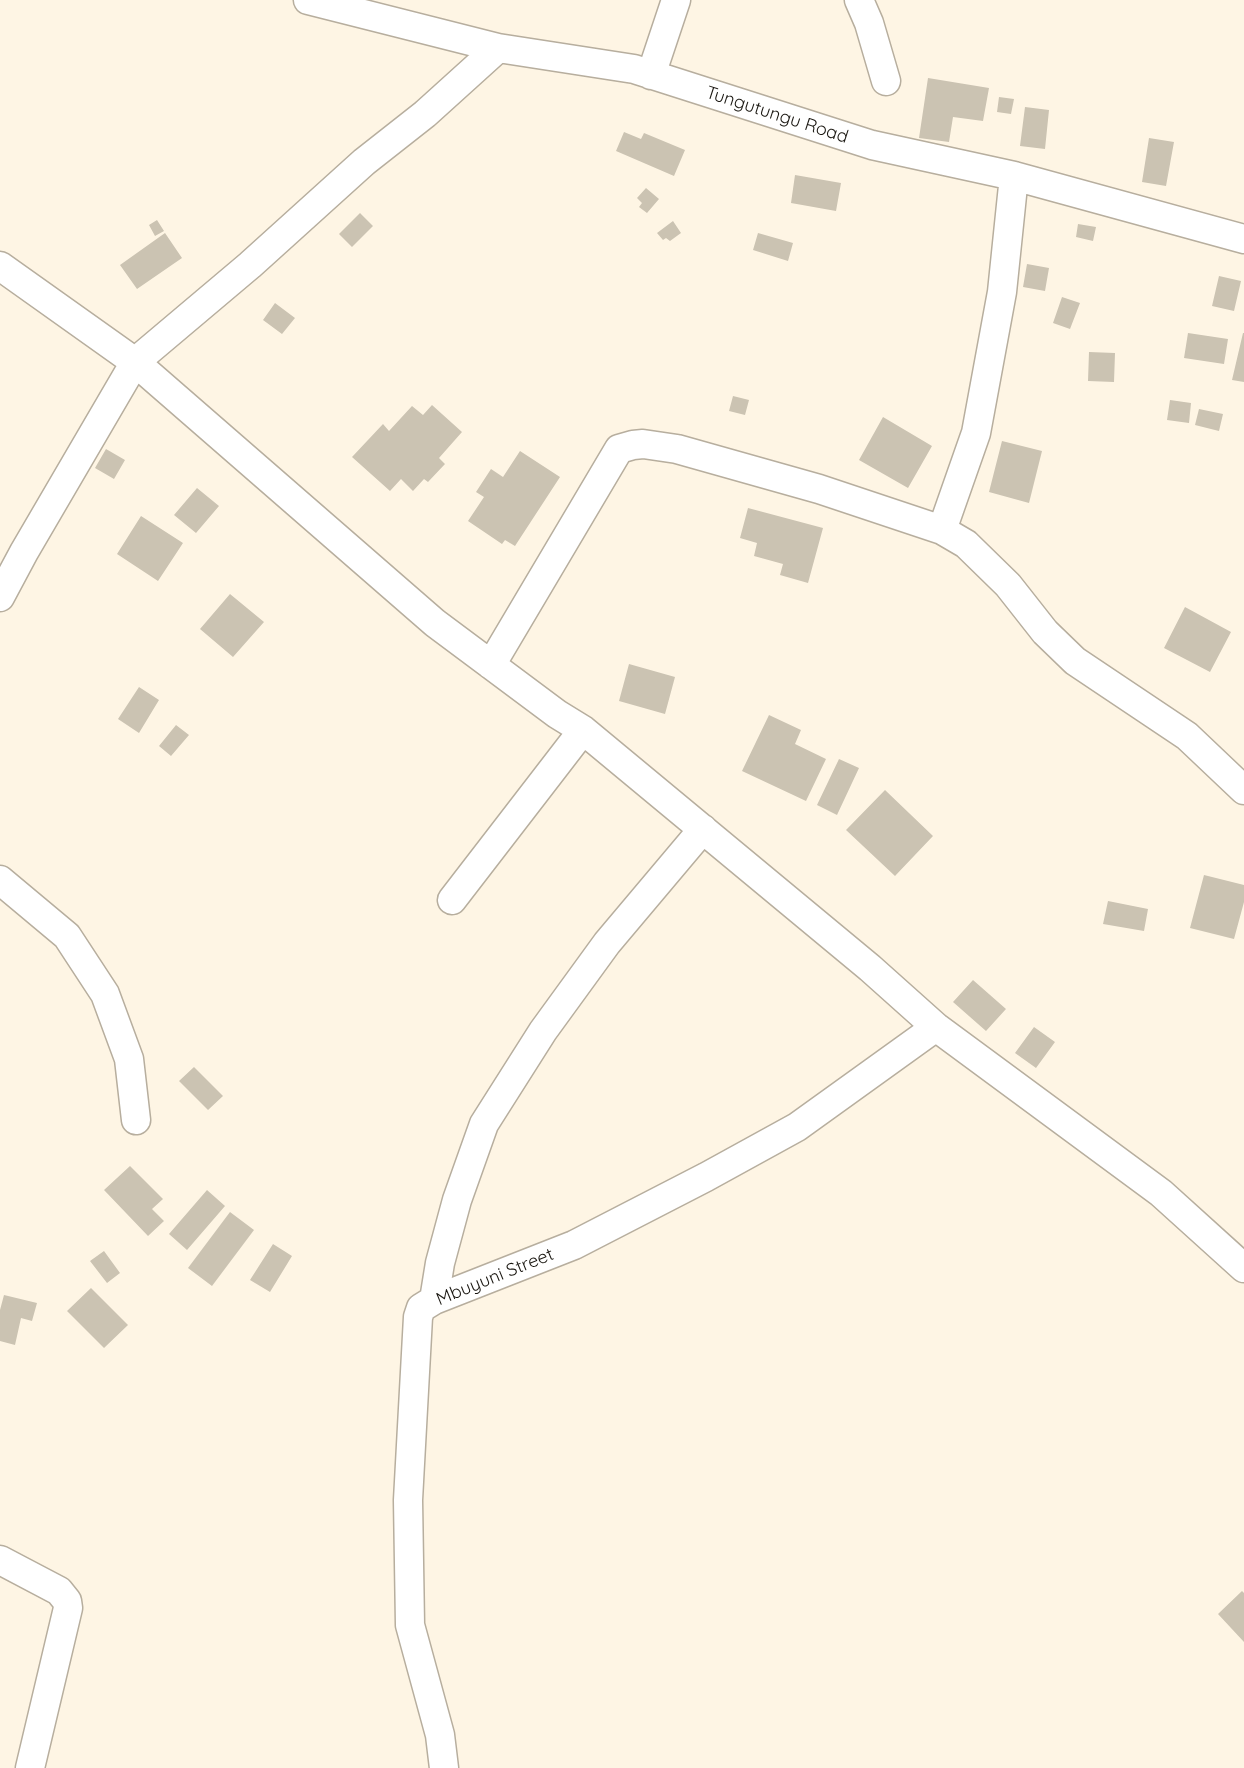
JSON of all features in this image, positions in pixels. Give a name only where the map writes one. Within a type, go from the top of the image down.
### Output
[{"type":"street","name":"Tungutungu Road","points":[[308,0],[498,48],[634,69],[872,145],[1014,176],[1244,239]]},
{"type":"street","points":[[651,75],[676,0]]},
{"type":"street","points":[[859,0],[869,23],[886,81]]},
{"type":"street","points":[[0,597],[135,362],[250,265],[364,162],[425,114],[498,48]]},
{"type":"street","points":[[942,530],[976,433],[1002,292],[1014,176]]},
{"type":"street","points":[[0,266],[135,362],[435,623],[557,714],[583,730],[870,968],[936,1026],[1161,1193],[1244,1268]]},
{"type":"street","points":[[491,665],[619,449],[643,444],[677,449],[819,489],[942,530],[966,544],[1008,585],[1045,632],[1075,660],[1187,736],[1244,790]]},
{"type":"street","points":[[452,900],[583,730]]},
{"type":"street","points":[[434,1300],[440,1263],[457,1200],[484,1124],[543,1031],[607,943],[704,830]]},
{"type":"street","points":[[0,880],[67,936],[105,994],[129,1059],[136,1120]]},
{"type":"street","name":"Mbuyuni Street","points":[[444,1768],[440,1735],[410,1626],[408,1500],[418,1317],[422,1308],[434,1300],[574,1245],[706,1177],[796,1127],[936,1026]]},
{"type":"street","points":[[0,1560],[59,1591],[67,1601],[68,1608],[30,1768]]},
{"type":"building","points":[[928,78],[989,88],[983,121],[953,117],[949,142],[919,138]]},
{"type":"building","points":[[999,97],[1014,99],[1011,114],[997,112]]},
{"type":"building","points":[[1025,107],[1049,110],[1045,149],[1020,146]]},
{"type":"building","points":[[624,132],[641,139],[644,133],[685,150],[674,176],[616,151]]},
{"type":"building","points":[[1149,138],[1174,142],[1166,186],[1142,182]]},
{"type":"building","points":[[795,175],[841,183],[836,211],[791,203]]},
{"type":"building","points":[[646,188],[659,199],[647,213],[639,207],[642,203],[637,198]]},
{"type":"building","points":[[360,213],[373,226],[352,247],[339,234]]},
{"type":"building","points":[[157,220],[164,231],[155,236],[149,225]]},
{"type":"building","points":[[673,221],[681,233],[670,241],[666,238],[663,240],[657,233]]},
{"type":"building","points":[[1078,224],[1096,227],[1093,241],[1076,237]]},
{"type":"building","points":[[165,233],[182,258],[137,289],[120,265]]},
{"type":"building","points":[[758,233],[793,243],[788,261],[753,250]]},
{"type":"building","points":[[1027,264],[1049,268],[1045,291],[1023,287]]},
{"type":"building","points":[[1219,276],[1241,281],[1234,311],[1212,306]]},
{"type":"building","points":[[1062,297],[1080,303],[1070,329],[1053,323]]},
{"type":"building","points":[[275,303],[295,318],[282,334],[263,320]]},
{"type":"building","points":[[1188,333],[1228,339],[1224,364],[1184,358]]},
{"type":"building","points":[[1244,333],[1244,382],[1232,380]]},
{"type":"building","points":[[1089,352],[1115,353],[1114,382],[1088,381]]},
{"type":"building","points":[[733,396],[749,400],[745,415],[729,411]]},
{"type":"building","points":[[1170,400],[1191,403],[1189,423],[1167,420]]},
{"type":"building","points":[[432,405],[462,432],[439,458],[445,464],[428,482],[424,479],[413,491],[401,479],[390,491],[352,457],[383,424],[389,431],[412,406],[423,415]]},
{"type":"building","points":[[1199,409],[1223,414],[1219,431],[1195,425]]},
{"type":"building","points":[[883,417],[932,446],[908,488],[859,460]]},
{"type":"building","points":[[1002,441],[1042,451],[1029,503],[989,492]]},
{"type":"building","points":[[106,449],[125,460],[114,479],[95,468]]},
{"type":"building","points":[[520,451],[560,477],[515,546],[505,540],[502,544],[468,521],[484,497],[476,492],[491,469],[503,477]]},
{"type":"building","points":[[197,488],[219,506],[196,533],[174,515]]},
{"type":"building","points":[[748,508],[823,528],[808,583],[780,575],[783,564],[754,556],[757,543],[740,538]]},
{"type":"building","points":[[141,516],[183,543],[158,581],[117,554]]},
{"type":"building","points":[[230,594],[264,622],[233,657],[200,629]]},
{"type":"building","points":[[1185,607],[1231,632],[1210,672],[1164,648]]},
{"type":"building","points":[[629,664],[675,677],[665,714],[619,701]]},
{"type":"building","points":[[139,687],[159,700],[139,733],[118,719]]},
{"type":"building","points":[[769,715],[801,730],[795,744],[826,759],[806,801],[742,771]]},
{"type":"building","points":[[176,725],[189,735],[171,756],[159,746]]},
{"type":"building","points":[[839,759],[859,768],[837,815],[817,805]]},
{"type":"building","points":[[885,790],[933,836],[895,876],[846,830]]},
{"type":"building","points":[[1204,875],[1244,885],[1244,902],[1234,939],[1190,928]]},
{"type":"building","points":[[1108,901],[1148,909],[1144,931],[1103,924]]},
{"type":"building","points":[[973,980],[1006,1009],[986,1031],[953,1002]]},
{"type":"building","points":[[1034,1027],[1055,1042],[1036,1068],[1015,1053]]},
{"type":"building","points":[[194,1067],[223,1096],[208,1110],[179,1081]]},
{"type":"building","points":[[130,1166],[163,1199],[152,1209],[164,1221],[148,1236],[104,1190]]},
{"type":"building","points":[[207,1190],[225,1206],[187,1250],[169,1234]]},
{"type":"building","points":[[230,1212],[254,1230],[212,1286],[188,1268]]},
{"type":"building","points":[[273,1244],[292,1256],[270,1292],[250,1280]]},
{"type":"building","points":[[104,1251],[120,1273],[107,1283],[90,1261]]},
{"type":"building","points":[[91,1288],[128,1325],[104,1348],[67,1311]]},
{"type":"building","points":[[4,1295],[37,1303],[32,1321],[21,1318],[15,1345],[0,1341],[0,1310]]},
{"type":"building","points":[[1242,1591],[1244,1593],[1244,1642],[1218,1614]]}]
